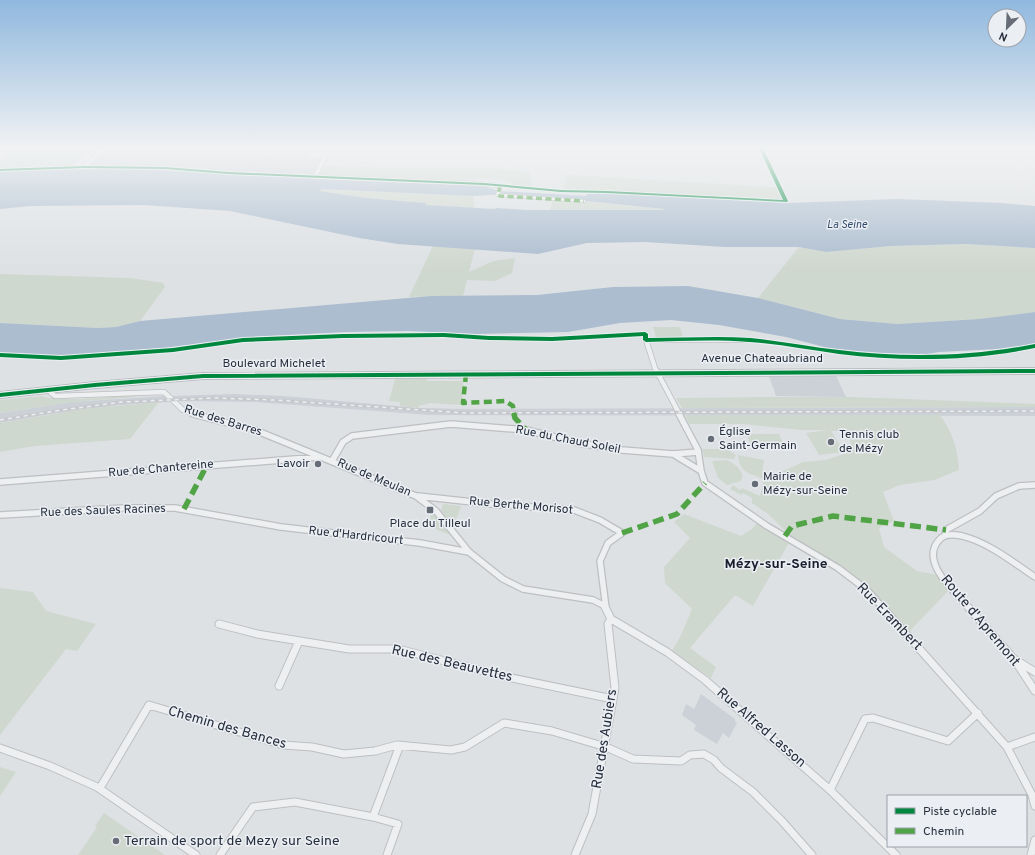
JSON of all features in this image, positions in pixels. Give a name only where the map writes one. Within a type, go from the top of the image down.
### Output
[{"type":"main road","name":"Avenue Chateaubriand","points":[[396,374],[1035,370]]},
{"type":"main road","name":"Boulevard Michelet","points":[[0,396],[203,376],[396,374]]},
{"type":"street","points":[[500,188],[498,195],[500,196],[584,201]]},
{"type":"street","points":[[701,471],[698,451],[657,372],[649,354],[646,340],[750,340]]},
{"type":"street","name":"Rue des Barres","points":[[52,390],[53,395],[60,396],[161,392],[168,394],[171,400],[186,412],[244,426],[321,456]]},
{"type":"street","name":"Rue du Chaud Soleil","points":[[332,461],[343,442],[352,436],[452,424],[526,430],[579,443],[622,450],[673,454],[698,451]]},
{"type":"street","points":[[673,454],[701,471]]},
{"type":"street","name":"Rue de Meulan","points":[[321,456],[416,496],[436,511],[468,550],[502,580],[518,587],[594,600],[605,606]]},
{"type":"street","name":"Rue de Chantereine","points":[[0,482],[321,456]]},
{"type":"street","name":"Rue Erambert","points":[[701,471],[705,483],[767,526],[838,568],[867,590],[1007,747],[1032,795],[1035,806]]},
{"type":"street","name":"Route d'Apremont","points":[[1035,485],[1019,486],[996,496],[980,511],[946,530],[945,535],[939,538],[935,547],[933,562],[940,575],[1014,659],[1035,691]]},
{"type":"street","name":"Rue Berthe Morisot","points":[[416,496],[491,504],[574,510],[600,520],[622,533],[608,542],[600,561],[605,606]]},
{"type":"street","name":"Rue des Saules Racines","points":[[0,515],[157,508],[184,509],[254,523]]},
{"type":"street","name":"Rue d'Hardricourt","points":[[254,523],[420,543],[458,551],[468,550]]},
{"type":"street","points":[[945,535],[957,534],[980,542],[1035,577]]},
{"type":"street","points":[[605,606],[611,619]]},
{"type":"street","name":"Rue des Aubiers","points":[[575,855],[592,814],[606,747],[615,688],[608,624],[611,619]]},
{"type":"street","name":"Rue Alfred Lasson","points":[[611,619],[667,652],[705,680],[830,790],[887,846]]},
{"type":"street","name":"Rue des Beauvettes","points":[[219,624],[257,634],[349,649],[398,649],[507,677],[613,699]]},
{"type":"street","points":[[279,686],[299,641]]},
{"type":"street","points":[[1014,659],[1035,672]]},
{"type":"street","name":"Chemin des Bances","points":[[99,788],[149,705],[283,746],[312,747],[344,754],[375,751],[397,744],[451,750],[465,747],[504,723],[552,731],[606,747],[633,759],[655,758],[681,761],[690,755],[704,754],[714,760],[721,768],[753,792],[782,821],[812,855]]},
{"type":"street","points":[[830,790],[865,719],[873,718],[948,741],[978,713]]},
{"type":"street","points":[[1007,747],[1035,737]]},
{"type":"street","points":[[373,817],[400,745]]},
{"type":"street","points":[[0,748],[50,766],[99,788],[196,855]]},
{"type":"street","points":[[220,855],[253,807],[295,802],[373,817],[398,824],[387,855]]},
{"type":"street","points":[[1032,855],[1035,840]]},
{"type":"street","name":"Rue Alfred Lasson","points":[[888,847],[896,855]]},
{"type":"shaded area","points":[[783,188],[787,203],[563,189]]},
{"type":"shaded area","points":[[321,189],[473,196],[474,208],[426,205],[426,203],[366,198],[319,191]]},
{"type":"shaded area","points":[[553,198],[664,209],[550,210]]},
{"type":"shaded area","points":[[966,244],[1035,248],[1035,312],[979,319],[897,324],[840,319],[758,298],[799,247],[826,252],[891,246]]},
{"type":"shaded area","points":[[433,246],[475,248],[469,272],[493,261],[515,258],[512,273],[495,281],[467,280],[463,296],[409,297]]},
{"type":"shaded area","points":[[0,274],[131,278],[163,283],[165,287],[140,321],[116,327],[98,328],[0,323]]},
{"type":"shaded area","points":[[653,327],[680,327],[683,337],[656,337]]},
{"type":"shaded area","points":[[769,376],[836,376],[846,397],[776,396]]},
{"type":"shaded area","points":[[427,378],[427,381],[463,381],[462,405],[430,403],[419,406],[419,408],[400,406],[400,402],[389,401],[395,379]]},
{"type":"shaded area","points":[[143,394],[136,397],[72,402],[0,413],[0,400],[42,396],[61,399],[75,399]]},
{"type":"shaded area","points":[[234,394],[284,396],[419,408],[467,409],[1035,407],[1035,416],[430,415],[255,402],[176,401],[172,396]]},
{"type":"shaded area","points":[[164,396],[169,402],[120,405],[51,414],[0,423],[0,413],[72,402]]},
{"type":"shaded area","points":[[852,397],[1035,404],[1035,407],[682,408],[676,398]]},
{"type":"shaded area","points":[[159,402],[130,439],[35,446],[0,452],[0,423],[82,409]]},
{"type":"shaded area","points":[[685,415],[940,415],[954,441],[959,470],[934,480],[900,485],[883,492],[894,521],[879,528],[884,547],[917,571],[937,575],[949,590],[909,632],[868,588],[793,538],[768,514],[752,503],[752,498],[743,493],[741,495],[730,489],[733,485],[740,490],[742,488],[760,496],[764,479],[746,472],[741,466],[738,455],[764,460],[762,474],[771,480],[781,472],[803,462],[826,460],[852,451],[850,439],[839,431],[831,431],[844,452],[819,455],[806,433],[828,430],[802,430],[743,424],[689,424]]},
{"type":"shaded area","points":[[747,434],[779,434],[784,445],[751,446]]},
{"type":"shaded area","points":[[702,449],[727,449],[736,455],[734,459],[704,457]]},
{"type":"shaded area","points":[[726,460],[736,465],[741,471],[741,481],[727,485],[718,478],[712,461]]},
{"type":"shaded area","points":[[443,504],[461,506],[453,528],[441,510]]},
{"type":"shaded area","points":[[432,512],[450,535],[428,526]]},
{"type":"shaded area","points":[[684,514],[741,536],[752,529],[757,523],[790,541],[753,606],[735,595],[690,648],[716,667],[711,678],[672,651],[681,635],[692,609],[665,583],[664,567],[690,538],[674,522]]},
{"type":"shaded area","points":[[0,588],[33,592],[46,611],[96,624],[77,651],[66,649],[0,735]]},
{"type":"shaded area","points":[[701,694],[735,719],[737,723],[729,738],[723,733],[717,744],[694,730],[696,725],[682,715],[686,704],[694,709]]},
{"type":"shaded area","points":[[0,767],[16,772],[0,796]]},
{"type":"shaded area","name":"Terrain de sport de Mezy sur Seine","points":[[104,813],[165,855],[78,855],[97,827],[95,826]]},
{"type":"water","name":"La Seine","points":[[0,188],[490,188],[498,191],[586,196],[587,194],[606,193],[787,203],[898,199],[1002,203],[1035,206],[1035,248],[966,244],[891,246],[826,252],[799,247],[725,247],[645,242],[587,243],[538,254],[398,244],[359,238],[230,211],[144,205],[31,206],[0,209]],"holes":[[[321,189],[473,196],[506,194],[664,209],[495,209],[426,205],[426,203],[366,198],[320,191]]]},
{"type":"water","points":[[688,286],[758,298],[840,319],[897,324],[979,319],[1035,312],[1035,344],[998,349],[927,354],[866,353],[824,347],[786,337],[719,325],[671,320],[620,323],[568,332],[476,334],[408,331],[346,332],[250,337],[164,348],[70,355],[0,353],[0,323],[98,328],[116,327],[140,321],[431,296],[537,295],[613,287]]},
{"type":"railway","points":[[0,420],[123,402],[215,398],[274,400],[466,413],[1035,411]]},
{"type":"marked path","points":[[500,188],[498,195],[500,196],[584,201]]},
{"type":"marked path","points":[[466,374],[463,403],[505,401],[513,406],[515,418],[526,430]]},
{"type":"marked path","points":[[184,509],[207,465]]},
{"type":"marked path","points":[[622,533],[677,514],[705,483]]},
{"type":"marked path","points":[[785,536],[792,526],[833,516],[946,530]]},
{"type":"cycle path","points":[[520,188],[786,201],[780,188]]},
{"type":"cycle path","points":[[0,355],[61,358],[173,350],[243,340],[343,336],[444,335],[489,338],[552,339],[645,334],[646,340],[736,339],[772,342],[839,352],[913,357],[987,354],[1035,346]]},
{"type":"cycle path","points":[[0,395],[203,376],[1035,371]]},
{"type":"place","name":"Église Saint-Germain","points":[[711,439]]},
{"type":"place","name":"Tennis club de Mézy","points":[[831,442]]},
{"type":"place","name":"Lavoir","points":[[318,464]]},
{"type":"place","name":"Mairie de Mézy-sur-Seine","points":[[755,484]]},
{"type":"place","name":"Place du Tilleul","points":[[430,510]]},
{"type":"place","name":"Terrain de sport de Mezy sur Seine","points":[[116,841]]},
{"type":"district","name":"Mézy-sur-Seine","points":[[776,564]]}]
